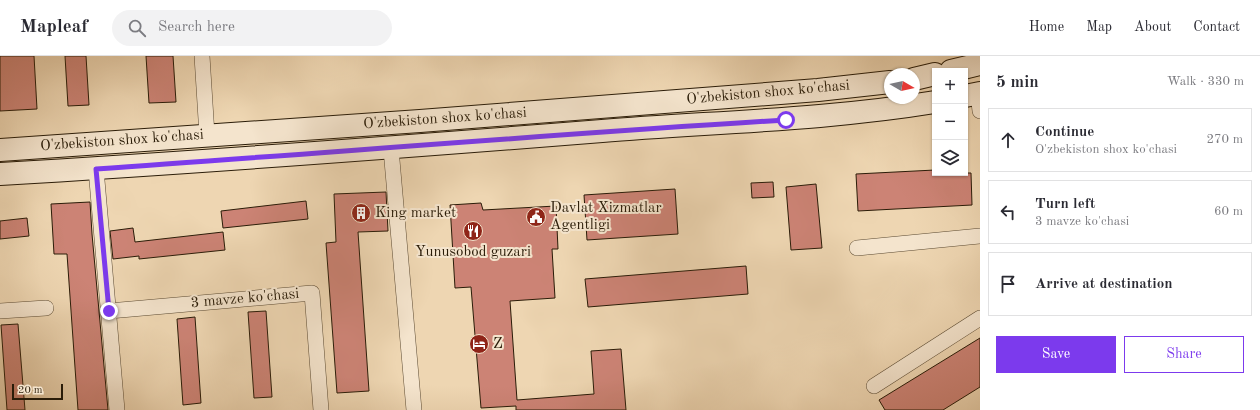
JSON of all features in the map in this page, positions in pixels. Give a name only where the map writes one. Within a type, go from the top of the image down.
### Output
[{"type":"main road","points":[[963,68],[980,64]]},
{"type":"main road","points":[[920,78],[932,75]]},
{"type":"main road","name":"O'zbekiston shox ko'chasi","points":[[0,150],[420,121],[818,90],[884,83]]},
{"type":"main road","name":"O'zbekiston shox ko'chasi","points":[[0,174],[391,149],[604,131],[786,120],[892,109],[932,102]]},
{"type":"street","points":[[202,56],[207,135]]},
{"type":"street","points":[[391,149],[414,410]]},
{"type":"street","points":[[96,169],[117,410]]},
{"type":"street","points":[[857,248],[980,236]]},
{"type":"street","name":"3 mavze ko'chasi","points":[[109,311],[312,293],[321,410]]},
{"type":"street","points":[[0,311],[46,308]]},
{"type":"street","points":[[874,386],[980,318]]},
{"type":"building","points":[[0,56],[34,56],[37,109],[0,111]]},
{"type":"building","points":[[65,56],[86,56],[89,105],[68,106]]},
{"type":"building","points":[[146,56],[173,56],[176,102],[149,103]]},
{"type":"building","points":[[932,170],[932,176],[968,176],[968,173],[971,173],[972,205],[858,211],[856,174]]},
{"type":"building","points":[[773,182],[774,197],[752,198],[751,183]]},
{"type":"building","points":[[816,184],[822,248],[791,250],[786,187]]},
{"type":"building","points":[[675,189],[678,234],[587,240],[584,195]]},
{"type":"building","points":[[386,192],[388,231],[358,232],[369,391],[337,393],[326,243],[336,242],[334,194]]},
{"type":"building","points":[[306,201],[308,219],[223,228],[221,211]]},
{"type":"building","points":[[90,202],[108,410],[78,410],[67,254],[54,254],[51,204]]},
{"type":"building","points":[[481,203],[483,210],[556,206],[558,249],[552,249],[555,298],[510,301],[517,400],[594,394],[591,351],[621,349],[626,410],[516,410],[516,406],[481,408],[471,287],[455,288],[450,205]]},
{"type":"building","points":[[27,218],[29,236],[0,239],[0,221]]},
{"type":"building","points":[[133,228],[135,242],[223,232],[225,250],[139,259],[139,256],[113,259],[110,231]]},
{"type":"building","points":[[746,266],[748,294],[588,307],[585,279]]},
{"type":"building","points":[[266,311],[272,397],[254,398],[248,312]]},
{"type":"building","points":[[195,317],[201,403],[183,405],[177,319]]},
{"type":"building","points":[[18,324],[25,410],[7,410],[1,325]]},
{"type":"building","points":[[980,338],[980,387],[943,410],[885,410],[879,400]]},
{"type":"place","name":"King market","points":[[361,213]]},
{"type":"place","name":"Davlat Xizmatlar Agentligi","points":[[536,217]]},
{"type":"place","name":"Yunusobod guzari","points":[[473,231]]},
{"type":"place","name":"Z","points":[[479,344]]},
{"type":"route","points":[[109,311],[96,169],[391,149],[604,131],[786,120]]}]
